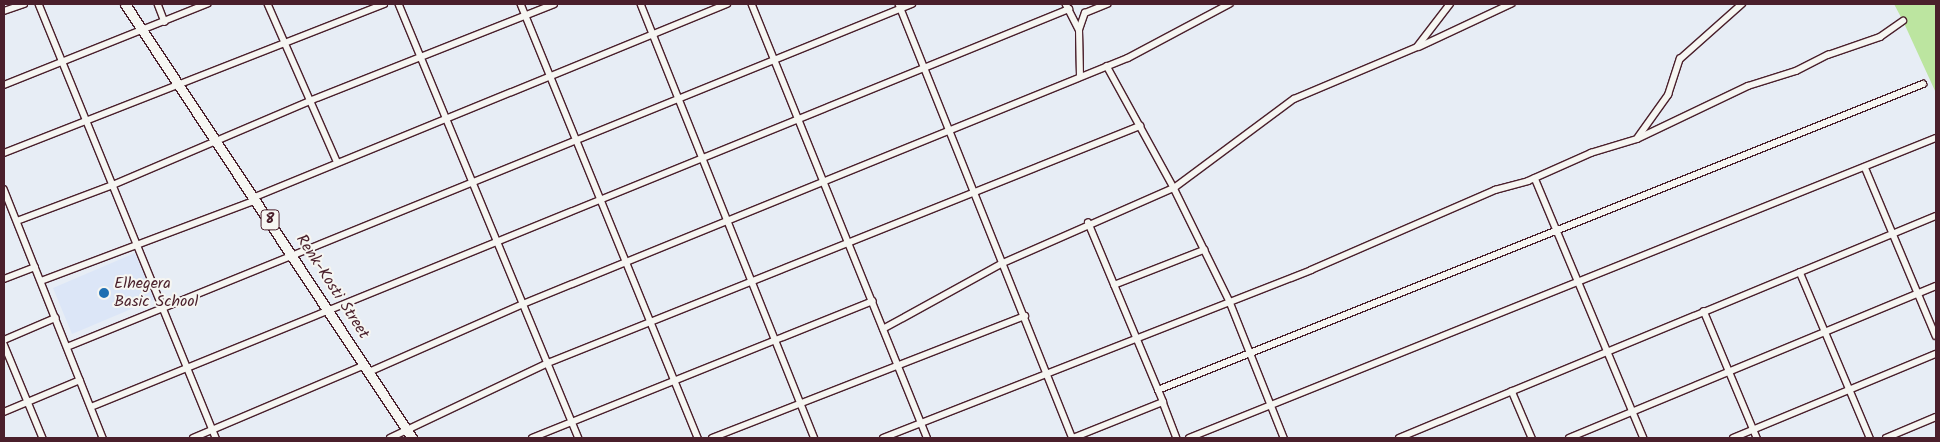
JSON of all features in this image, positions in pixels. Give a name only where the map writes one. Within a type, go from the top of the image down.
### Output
[{"type":"main road","name":"Renk-Kosti Street","points":[[125,4],[256,198],[410,434]]},
{"type":"street","points":[[4,11],[24,4]]},
{"type":"street","points":[[39,4],[216,438]]},
{"type":"street","points":[[158,4],[165,22]]},
{"type":"street","points":[[4,85],[207,4]]},
{"type":"street","points":[[268,4],[287,41],[337,161]]},
{"type":"street","points":[[4,153],[88,122],[287,41],[384,4]]},
{"type":"street","points":[[399,4],[579,438]]},
{"type":"street","points":[[521,4],[698,438]]},
{"type":"street","points":[[17,221],[113,185],[312,100],[554,4]]},
{"type":"street","points":[[640,4],[815,438]]},
{"type":"street","points":[[41,281],[256,198],[337,161],[727,4]]},
{"type":"street","points":[[752,4],[927,438]]},
{"type":"street","points":[[67,347],[293,256],[472,180],[774,60],[900,6],[912,4]]},
{"type":"street","points":[[1080,77],[1079,30],[1085,13],[1107,4]]},
{"type":"street","points":[[193,438],[367,369],[728,219],[1107,66],[1229,4]]},
{"type":"street","points":[[1417,48],[1450,4]]},
{"type":"street","points":[[883,329],[1003,263],[1088,223],[1174,188],[1294,99],[1417,48],[1511,4]]},
{"type":"street","points":[[1636,139],[1668,95],[1680,59],[1742,4]]},
{"type":"street","points":[[900,6],[1072,438],[1162,402]]},
{"type":"street","points":[[91,407],[600,198],[924,68],[1067,7],[1079,30]]},
{"type":"street","points":[[883,438],[1378,243],[1495,190],[1535,178],[1591,153],[1636,139],[1748,86],[1796,71],[1828,55],[1880,37],[1903,20]]},
{"type":"street","points":[[1107,66],[1174,188],[1230,302],[1284,438]]},
{"type":"street","points":[[1158,390],[1923,84]]},
{"type":"street","points":[[390,438],[410,434],[548,363],[848,241],[1140,126]]},
{"type":"street","points":[[1188,438],[1936,138]]},
{"type":"street","points":[[1865,166],[1936,336]]},
{"type":"street","points":[[1535,178],[1606,352],[1644,438]]},
{"type":"street","points":[[4,189],[6,202],[17,221],[103,438]]},
{"type":"street","points":[[1399,438],[1411,436],[1512,391],[1936,216]]},
{"type":"street","points":[[1088,223],[1177,438]]},
{"type":"street","points":[[1114,285],[1204,250]]},
{"type":"street","points":[[4,279],[35,267]]},
{"type":"street","points":[[1800,272],[1870,438]]},
{"type":"street","points":[[1570,438],[1936,286]]},
{"type":"street","points":[[532,438],[872,301]]},
{"type":"street","points":[[1704,311],[1757,438]]},
{"type":"street","points":[[712,438],[1025,316]]},
{"type":"street","points":[[4,340],[56,318]]},
{"type":"street","points":[[4,344],[43,438]]},
{"type":"street","points":[[1733,438],[1936,354]]},
{"type":"street","points":[[4,412],[80,380]]},
{"type":"street","points":[[1512,391],[1532,438]]},
{"type":"street","points":[[1886,438],[1936,417]]},
{"type":"shaded area","name":"Elhegera Basic School","points":[[135,253],[155,299],[72,334],[53,288]]},
{"type":"green space","points":[[1894,4],[1936,4],[1936,93],[1903,21]]},
{"type":"place","name":"Elhegera Basic School","points":[[104,293]]}]
